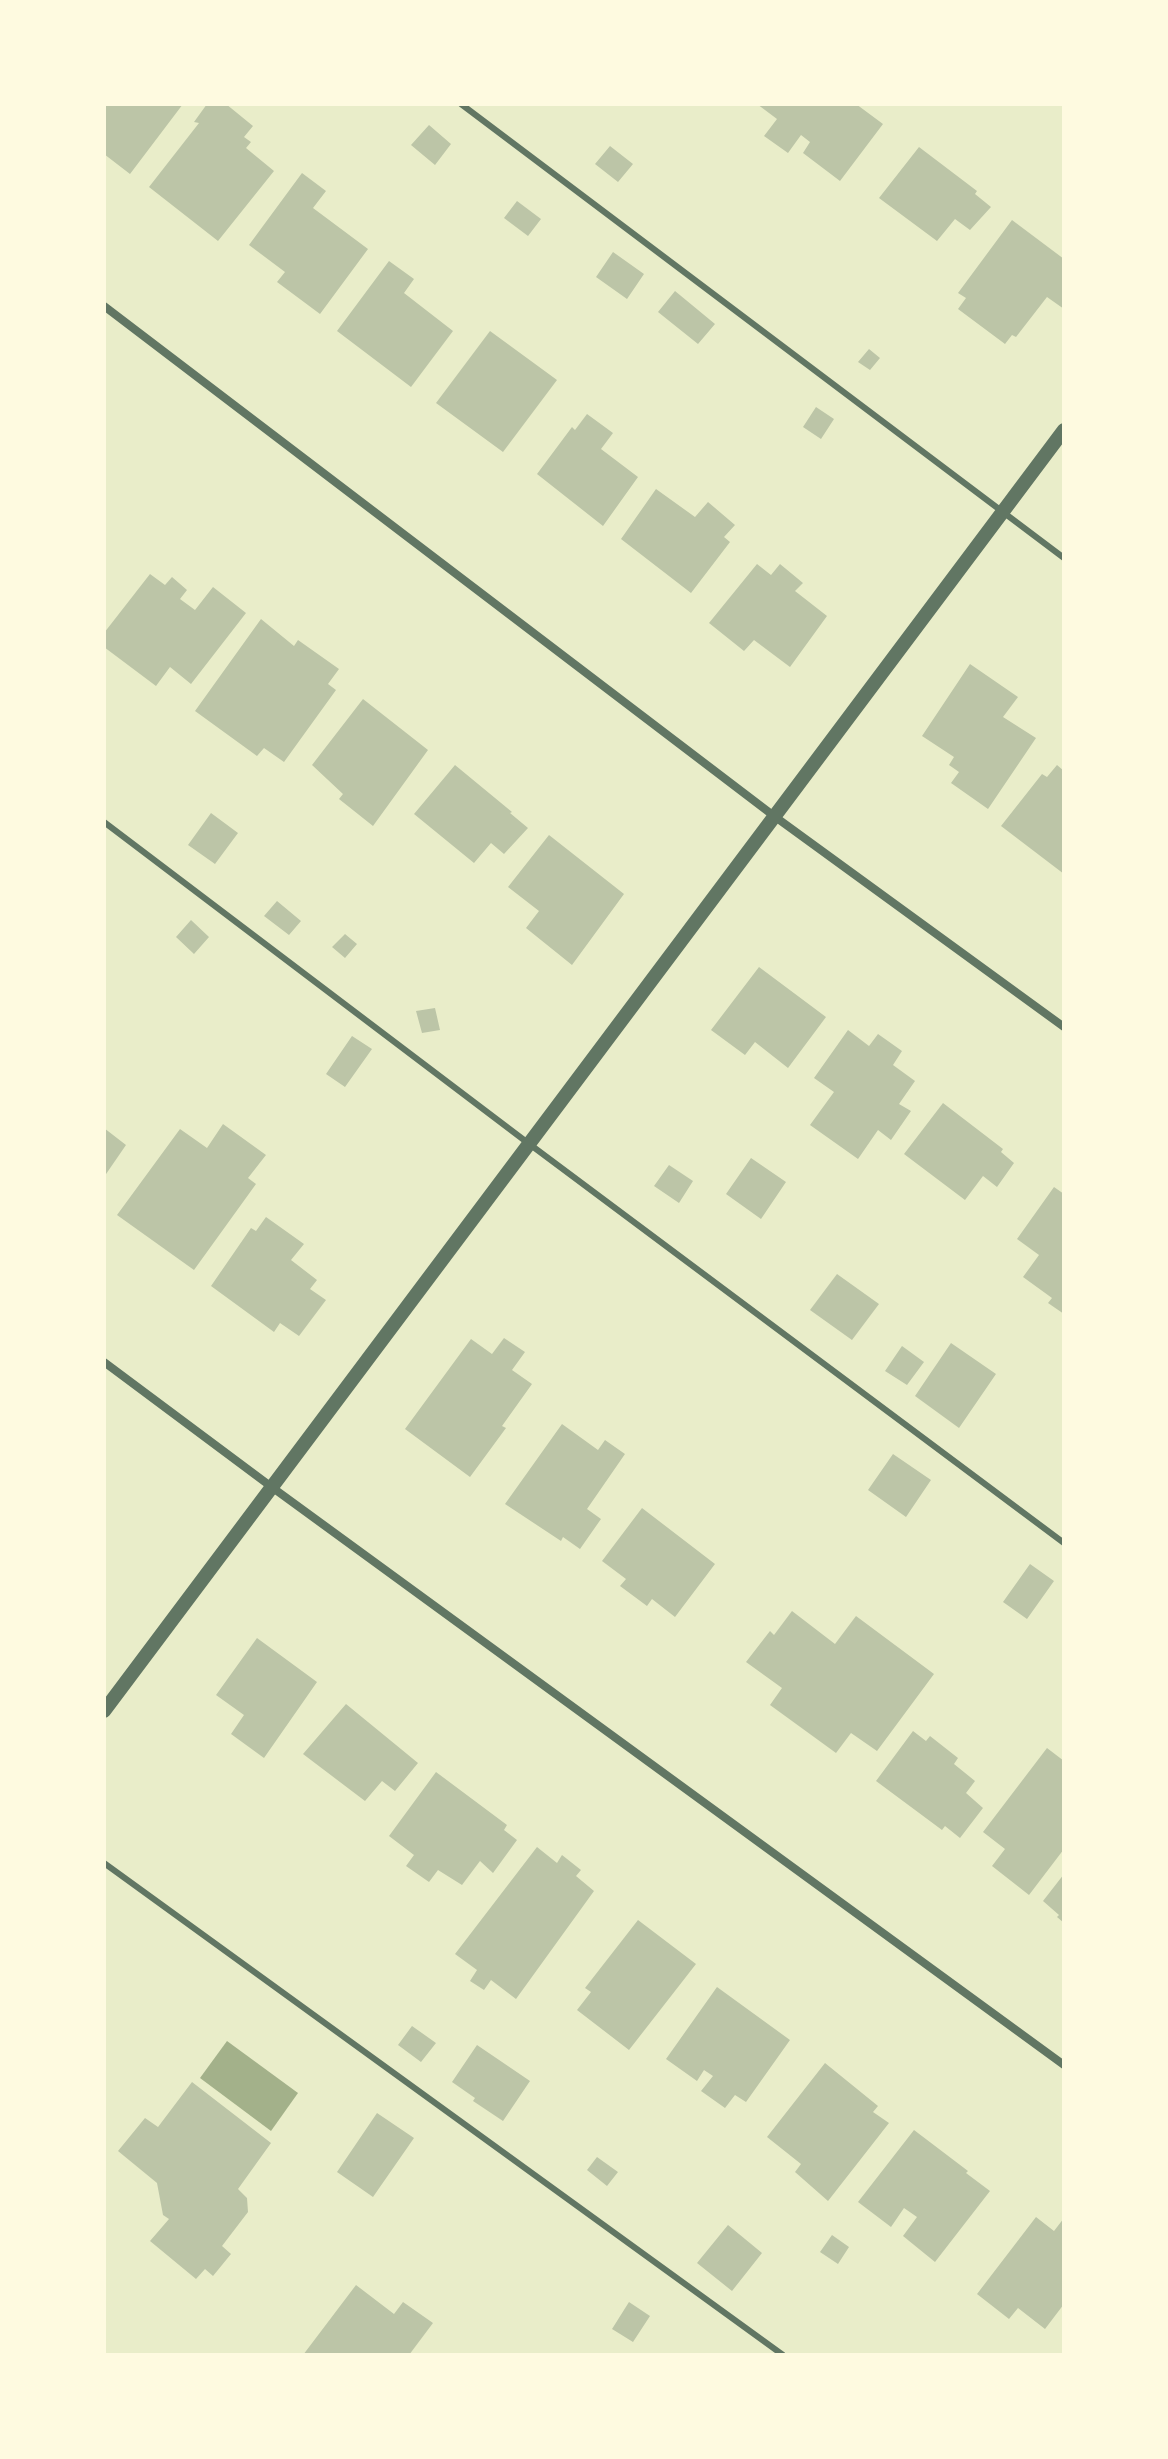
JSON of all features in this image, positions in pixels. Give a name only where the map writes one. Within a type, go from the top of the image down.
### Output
[{"type":"street","points":[[104,306],[774,816],[1064,1027]]},
{"type":"street","points":[[104,1711],[1064,430]]},
{"type":"street","points":[[104,1362],[1064,2065]]},
{"type":"lane","points":[[461,104],[1064,558]]},
{"type":"lane","points":[[104,822],[1064,1543]]},
{"type":"lane","points":[[104,1863],[783,2355]]},
{"type":"shaded area","points":[[227,2041],[298,2093],[271,2131],[200,2078]]},
{"type":"building","points":[[104,104],[183,104],[130,174],[104,154]]},
{"type":"building","points":[[207,104],[226,104],[253,126],[244,137],[251,142],[246,148],[274,171],[218,241],[149,187],[199,123],[194,122]]},
{"type":"building","points":[[757,104],[856,104],[883,124],[840,181],[803,153],[810,142],[801,135],[788,153],[764,136],[777,119]]},
{"type":"building","points":[[429,125],[451,144],[435,165],[411,145]]},
{"type":"building","points":[[610,146],[633,164],[618,182],[595,164]]},
{"type":"building","points":[[919,147],[977,191],[975,194],[991,207],[970,230],[955,219],[937,241],[879,198]]},
{"type":"building","points":[[302,173],[326,191],[313,208],[368,249],[320,314],[277,282],[285,272],[249,245]]},
{"type":"building","points":[[517,201],[541,219],[528,236],[504,218]]},
{"type":"building","points":[[1012,220],[1064,259],[1064,309],[1047,297],[1016,337],[1012,335],[1005,344],[958,309],[966,298],[958,293]]},
{"type":"building","points":[[613,252],[644,274],[627,299],[596,277]]},
{"type":"building","points":[[389,261],[414,279],[404,293],[453,331],[411,387],[337,331]]},
{"type":"building","points":[[675,291],[715,324],[698,344],[658,312]]},
{"type":"building","points":[[490,331],[557,380],[503,452],[436,403]]},
{"type":"building","points":[[869,349],[880,358],[870,370],[858,362]]},
{"type":"building","points":[[816,407],[834,419],[821,439],[803,427]]},
{"type":"building","points":[[587,414],[613,433],[601,449],[638,477],[603,526],[537,474],[572,427],[575,430]]},
{"type":"building","points":[[656,489],[695,517],[708,502],[735,525],[724,537],[730,542],[691,593],[621,539]]},
{"type":"building","points":[[757,564],[771,575],[780,564],[803,583],[795,591],[827,616],[790,667],[754,640],[744,651],[709,623]]},
{"type":"building","points":[[150,574],[165,585],[172,577],[187,590],[180,599],[195,610],[213,587],[246,613],[191,684],[170,667],[156,686],[104,647],[104,633]]},
{"type":"building","points":[[261,619],[294,646],[298,640],[339,669],[328,684],[336,690],[284,762],[264,748],[257,756],[195,711]]},
{"type":"building","points":[[970,664],[1018,697],[1003,717],[1036,738],[988,809],[951,783],[959,772],[949,765],[954,757],[922,736]]},
{"type":"building","points":[[363,699],[428,750],[373,826],[339,799],[343,794],[312,765]]},
{"type":"building","points":[[455,765],[528,828],[504,854],[491,843],[474,863],[414,814]]},
{"type":"building","points":[[1057,765],[1064,771],[1064,874],[1001,826],[1042,774],[1047,777]]},
{"type":"building","points":[[211,813],[238,833],[215,864],[188,845]]},
{"type":"building","points":[[549,835],[624,894],[572,965],[526,928],[539,911],[508,887]]},
{"type":"building","points":[[277,901],[301,921],[289,935],[264,916]]},
{"type":"building","points":[[191,920],[209,937],[194,954],[176,937]]},
{"type":"building","points":[[345,934],[357,944],[345,958],[332,947]]},
{"type":"building","points":[[759,967],[826,1017],[788,1068],[755,1042],[745,1055],[711,1030]]},
{"type":"building","points":[[435,1008],[440,1030],[422,1033],[416,1011]]},
{"type":"building","points":[[848,1030],[869,1046],[878,1034],[902,1051],[893,1065],[915,1081],[899,1104],[911,1111],[891,1140],[878,1130],[858,1159],[810,1125],[834,1092],[814,1078]]},
{"type":"building","points":[[352,1036],[372,1049],[345,1087],[326,1074]]},
{"type":"building","points":[[943,1103],[1003,1149],[1001,1152],[1014,1163],[997,1187],[983,1176],[965,1200],[904,1154]]},
{"type":"building","points":[[223,1124],[266,1155],[248,1178],[256,1184],[194,1270],[117,1215],[180,1129],[207,1148]]},
{"type":"building","points":[[104,1128],[126,1145],[104,1177]]},
{"type":"building","points":[[751,1158],[786,1182],[761,1219],[726,1194]]},
{"type":"building","points":[[669,1165],[693,1181],[679,1203],[654,1186]]},
{"type":"building","points":[[1054,1187],[1064,1194],[1064,1314],[1048,1303],[1052,1298],[1023,1277],[1039,1255],[1017,1239]]},
{"type":"building","points":[[266,1217],[304,1244],[291,1260],[317,1280],[310,1289],[326,1300],[299,1336],[280,1323],[274,1332],[211,1286],[251,1228],[256,1231]]},
{"type":"building","points":[[837,1274],[879,1304],[852,1340],[810,1310]]},
{"type":"building","points":[[504,1338],[525,1352],[512,1370],[532,1384],[502,1426],[506,1428],[470,1477],[405,1429],[471,1339],[492,1354]]},
{"type":"building","points":[[951,1343],[996,1374],[959,1428],[915,1396]]},
{"type":"building","points":[[902,1346],[924,1362],[907,1385],[885,1371]]},
{"type":"building","points":[[562,1424],[598,1450],[605,1440],[625,1454],[587,1509],[601,1519],[580,1549],[563,1537],[561,1541],[505,1504]]},
{"type":"building","points":[[893,1454],[931,1480],[906,1517],[868,1490]]},
{"type":"building","points":[[642,1508],[715,1564],[675,1617],[652,1599],[647,1606],[620,1586],[626,1579],[602,1561]]},
{"type":"building","points":[[1030,1564],[1054,1581],[1027,1619],[1003,1602]]},
{"type":"building","points":[[792,1611],[835,1644],[856,1616],[934,1674],[877,1751],[851,1733],[836,1753],[770,1705],[782,1688],[746,1662],[770,1631],[774,1635]]},
{"type":"building","points":[[257,1638],[317,1682],[264,1758],[231,1734],[244,1715],[216,1695]]},
{"type":"building","points":[[346,1704],[418,1763],[395,1791],[382,1781],[365,1801],[303,1754]]},
{"type":"building","points":[[913,1731],[926,1741],[930,1736],[958,1758],[954,1764],[975,1781],[966,1793],[983,1808],[960,1838],[945,1826],[942,1830],[876,1781]]},
{"type":"building","points":[[1047,1748],[1064,1761],[1064,1849],[1029,1895],[992,1866],[1005,1849],[983,1832]]},
{"type":"building","points":[[436,1772],[507,1825],[504,1830],[517,1840],[493,1873],[480,1861],[462,1885],[438,1870],[429,1882],[406,1866],[414,1855],[389,1836]]},
{"type":"building","points":[[537,1847],[557,1863],[562,1855],[581,1870],[576,1876],[594,1891],[516,1999],[491,1980],[484,1990],[470,1981],[477,1970],[455,1954]]},
{"type":"building","points":[[1064,1874],[1064,1923],[1043,1901]]},
{"type":"building","points":[[638,1920],[696,1964],[629,2050],[577,2010],[591,1992],[585,1988]]},
{"type":"building","points":[[717,1987],[790,2040],[746,2102],[735,2095],[725,2108],[701,2091],[713,2076],[704,2070],[697,2081],[666,2059]]},
{"type":"building","points":[[412,2026],[436,2043],[421,2062],[398,2045]]},
{"type":"building","points":[[477,2045],[530,2081],[503,2121],[452,2082]]},
{"type":"building","points":[[825,2063],[878,2106],[873,2112],[889,2123],[828,2201],[795,2172],[801,2164],[767,2137]]},
{"type":"building","points":[[192,2082],[271,2143],[238,2189],[247,2198],[248,2212],[222,2246],[231,2254],[213,2276],[205,2269],[196,2279],[150,2241],[169,2219],[163,2215],[157,2183],[118,2151],[145,2118],[158,2127]]},
{"type":"building","points":[[377,2113],[414,2138],[373,2197],[337,2172]]},
{"type":"building","points":[[914,2130],[990,2191],[935,2262],[903,2236],[917,2217],[904,2208],[891,2227],[858,2202]]},
{"type":"building","points":[[597,2157],[618,2172],[607,2186],[587,2170]]},
{"type":"building","points":[[1036,2217],[1054,2231],[1064,2218],[1064,2304],[1045,2329],[1018,2308],[1009,2319],[977,2294]]},
{"type":"building","points":[[728,2225],[762,2253],[732,2291],[697,2263]]},
{"type":"building","points":[[832,2235],[849,2247],[838,2264],[820,2252]]},
{"type":"building","points":[[356,2285],[394,2314],[403,2302],[433,2323],[409,2355],[303,2355]]},
{"type":"building","points":[[629,2302],[650,2316],[633,2342],[612,2329]]}]
